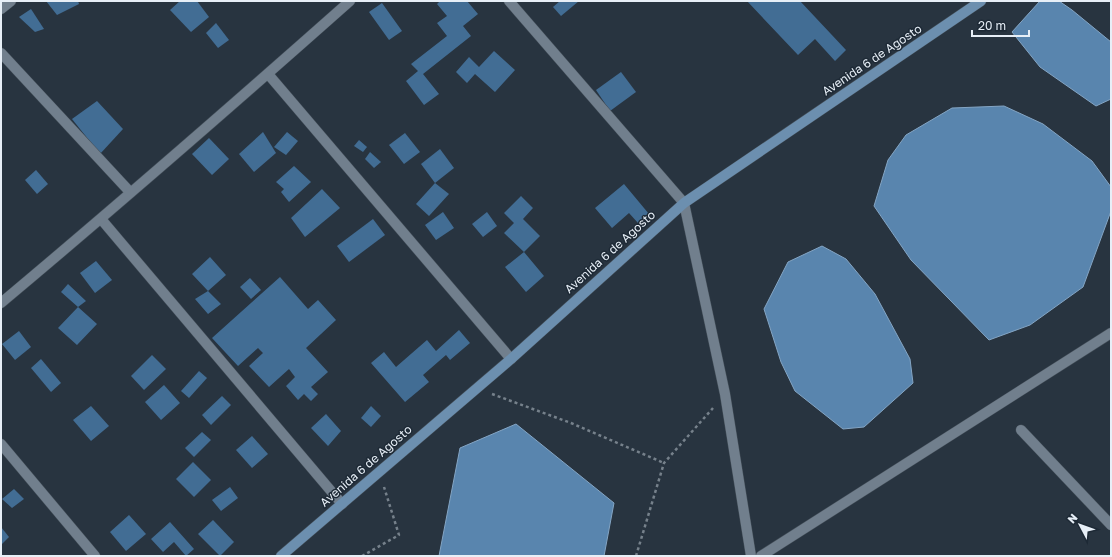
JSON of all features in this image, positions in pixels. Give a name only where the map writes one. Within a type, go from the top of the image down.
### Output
[{"type":"street","points":[[1,10],[11,1]]},
{"type":"street","points":[[1,303],[101,219],[130,192],[268,74],[350,1]]},
{"type":"street","points":[[509,1],[684,203],[725,394],[751,556]]},
{"type":"street","name":"Avenida 6 de Agosto","points":[[281,556],[477,388],[684,203],[981,1]]},
{"type":"street","points":[[1,53],[130,192]]},
{"type":"street","points":[[268,74],[510,359]]},
{"type":"street","points":[[101,219],[342,504]]},
{"type":"street","points":[[761,556],[1111,333]]},
{"type":"street","points":[[1021,430],[1111,526]]},
{"type":"street","points":[[1,444],[95,556]]},
{"type":"path","points":[[477,388],[571,423],[664,463]]},
{"type":"path","points":[[636,556],[664,463],[725,394]]},
{"type":"path","points":[[362,556],[400,535],[379,471]]},
{"type":"water","points":[[1040,1],[1059,1],[1111,42],[1111,99],[1096,106],[1040,67],[1012,32]]},
{"type":"water","points":[[1004,106],[1043,124],[1092,161],[1111,187],[1111,211],[1083,287],[1030,325],[989,340],[911,260],[874,206],[888,160],[906,135],[952,108]]},
{"type":"water","points":[[822,246],[846,259],[875,294],[910,359],[913,383],[864,427],[843,429],[795,391],[781,362],[764,309],[788,262]]},
{"type":"water","points":[[516,424],[614,503],[604,556],[439,556],[460,448]]},
{"type":"building","points":[[46,1],[78,1],[79,4],[57,15]]},
{"type":"building","points":[[180,1],[197,1],[209,17],[191,32],[170,10]]},
{"type":"building","points":[[440,1],[467,1],[478,14],[463,26],[471,36],[423,74],[439,94],[424,105],[406,81],[418,71],[411,64],[447,36],[437,23],[447,16],[437,4]]},
{"type":"building","points":[[560,1],[579,1],[561,16],[553,7]]},
{"type":"building","points":[[747,1],[800,1],[846,50],[835,61],[815,39],[798,55]]},
{"type":"building","points":[[382,3],[402,31],[389,40],[369,12]]},
{"type":"building","points":[[31,9],[44,29],[35,32],[19,17]]},
{"type":"building","points":[[216,23],[229,40],[218,48],[206,33]]},
{"type":"building","points":[[494,51],[515,70],[495,92],[475,74],[467,83],[456,72],[469,57],[479,67]]},
{"type":"building","points":[[621,72],[636,92],[610,111],[596,90]]},
{"type":"building","points":[[97,101],[123,129],[100,154],[72,119]]},
{"type":"building","points":[[263,132],[276,153],[254,172],[239,154]]},
{"type":"building","points":[[287,132],[298,141],[286,155],[274,147]]},
{"type":"building","points":[[405,133],[420,152],[404,164],[389,145]]},
{"type":"building","points":[[209,138],[229,159],[212,175],[192,154]]},
{"type":"building","points":[[359,140],[367,147],[363,152],[354,146]]},
{"type":"building","points":[[440,149],[454,168],[435,183],[421,164]]},
{"type":"building","points":[[370,152],[381,162],[374,168],[365,159]]},
{"type":"building","points":[[294,166],[311,182],[289,202],[281,192],[284,189],[276,182]]},
{"type":"building","points":[[36,170],[48,184],[37,194],[25,180]]},
{"type":"building","points":[[435,183],[449,194],[429,216],[416,204]]},
{"type":"building","points":[[624,184],[649,214],[638,223],[629,213],[612,228],[595,208]]},
{"type":"building","points":[[322,189],[340,208],[305,237],[291,218]]},
{"type":"building","points":[[521,196],[533,208],[523,219],[540,236],[524,252],[504,233],[514,223],[504,213]]},
{"type":"building","points":[[443,212],[454,228],[436,240],[425,225]]},
{"type":"building","points":[[487,212],[497,226],[483,237],[472,224]]},
{"type":"building","points":[[373,219],[385,235],[349,262],[337,246]]},
{"type":"building","points":[[524,252],[544,276],[526,292],[505,267]]},
{"type":"building","points":[[210,257],[226,275],[208,291],[192,274]]},
{"type":"building","points":[[96,261],[112,280],[95,293],[80,273]]},
{"type":"building","points":[[280,277],[308,309],[318,300],[336,320],[306,348],[328,372],[311,387],[318,394],[311,401],[304,394],[298,400],[286,386],[295,377],[289,369],[269,387],[249,366],[263,353],[258,348],[238,366],[212,338]]},
{"type":"building","points":[[250,278],[261,290],[251,299],[240,287]]},
{"type":"building","points":[[68,284],[86,301],[78,307],[61,292]]},
{"type":"building","points":[[208,291],[221,304],[208,314],[195,299]]},
{"type":"building","points":[[78,307],[97,324],[77,345],[58,328]]},
{"type":"building","points":[[459,330],[470,343],[450,360],[446,355],[423,375],[429,382],[405,402],[371,363],[384,352],[396,367],[427,340],[436,351]]},
{"type":"building","points":[[19,331],[31,347],[15,360],[2,344]]},
{"type":"building","points":[[152,355],[166,369],[144,390],[131,376]]},
{"type":"building","points":[[41,359],[61,383],[51,392],[31,368]]},
{"type":"building","points":[[199,371],[207,378],[189,398],[181,391]]},
{"type":"building","points":[[164,385],[180,403],[161,420],[145,402]]},
{"type":"building","points":[[222,396],[231,405],[211,425],[202,415]]},
{"type":"building","points":[[91,406],[109,426],[91,441],[73,420]]},
{"type":"building","points":[[371,406],[381,416],[371,427],[361,418]]},
{"type":"building","points":[[326,414],[341,431],[328,446],[311,428]]},
{"type":"building","points":[[202,432],[211,440],[194,457],[185,448]]},
{"type":"building","points":[[252,436],[268,454],[252,468],[236,450]]},
{"type":"building","points":[[193,462],[211,480],[194,497],[176,479]]},
{"type":"building","points":[[230,487],[238,498],[221,511],[212,500]]},
{"type":"building","points":[[14,489],[24,499],[12,508],[2,499]]},
{"type":"building","points":[[129,515],[146,534],[126,551],[110,532]]},
{"type":"building","points":[[213,520],[234,542],[220,556],[198,534]]},
{"type":"building","points":[[170,522],[194,549],[186,556],[174,542],[163,552],[151,539]]},
{"type":"building","points":[[1,527],[9,537],[1,545]]}]
